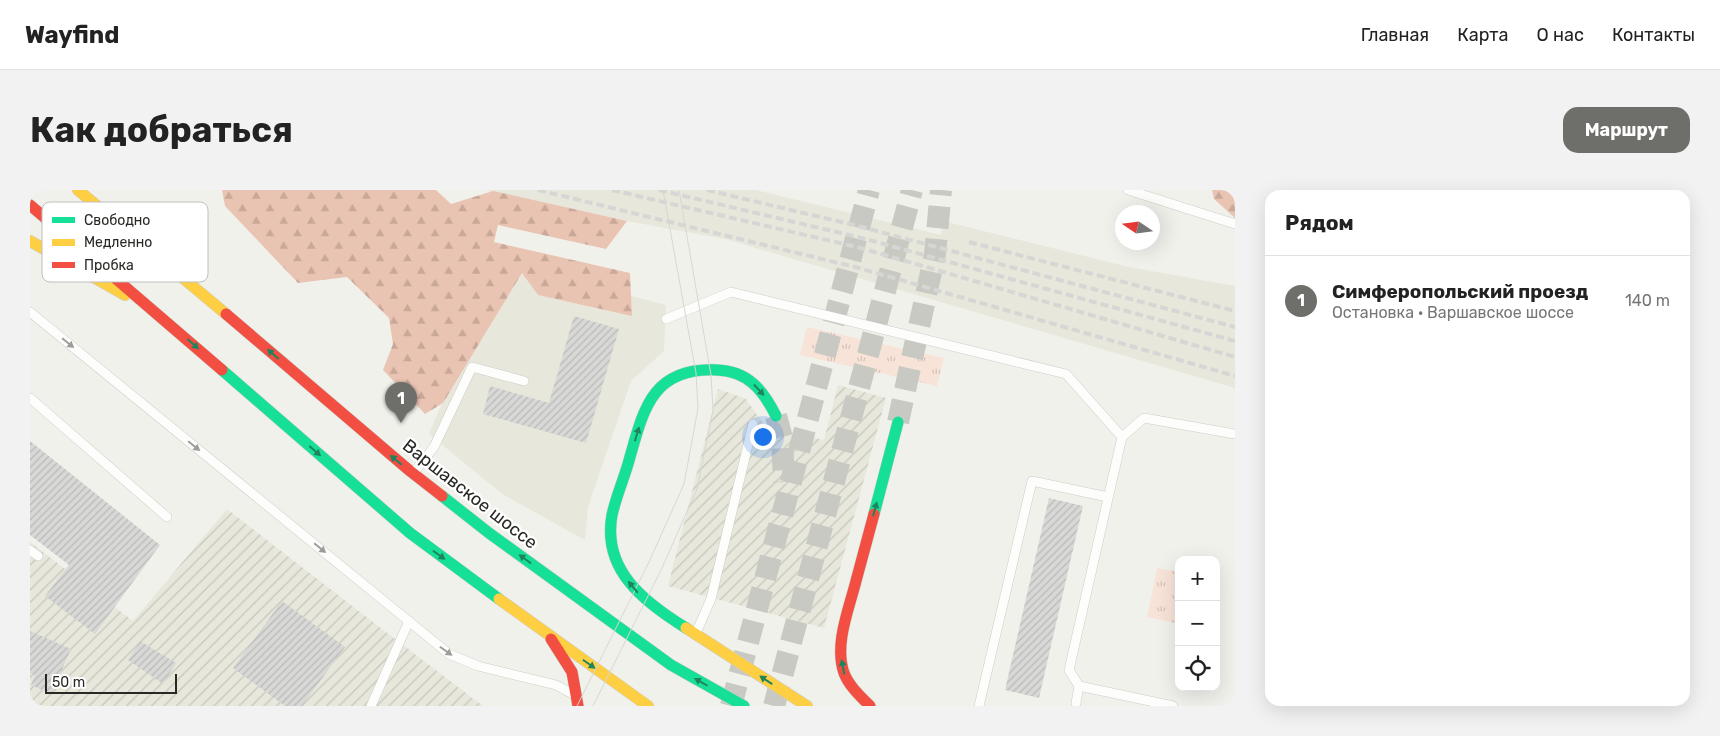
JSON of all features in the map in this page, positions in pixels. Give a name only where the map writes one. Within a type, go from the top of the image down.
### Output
[{"type":"main road","name":"Варшавское шоссе","points":[[78,190],[93,202]]},
{"type":"main road","points":[[30,205],[42,215]]},
{"type":"main road","points":[[30,241],[42,248]]},
{"type":"main road","points":[[103,282],[156,312]]},
{"type":"main road","points":[[121,282],[410,533],[549,636],[648,706]]},
{"type":"main road","name":"Варшавское шоссе","points":[[188,282],[413,474],[489,533],[671,664],[744,706]]},
{"type":"main road","points":[[776,416],[768,400],[757,386],[739,374],[712,369],[690,371],[671,380],[657,390],[644,410],[615,505],[611,524],[612,541],[616,561],[625,577],[657,610],[807,706]]},
{"type":"main road","points":[[870,706],[853,690],[842,672],[841,652],[844,627],[898,422]]},
{"type":"main road","points":[[549,636],[572,672],[578,701]]},
{"type":"lane","points":[[1128,190],[1235,224]]},
{"type":"lane","points":[[666,319],[731,292],[1066,374],[1122,436]]},
{"type":"lane","points":[[30,312],[449,654],[478,666],[556,685],[578,701]]},
{"type":"lane","points":[[413,474],[434,447],[472,366],[524,381]]},
{"type":"lane","points":[[30,398],[167,517]]},
{"type":"lane","points":[[1076,703],[1079,686],[1069,670],[1122,436],[1144,418],[1235,434]]},
{"type":"lane","points":[[696,635],[711,599],[753,424]]},
{"type":"lane","points":[[980,706],[1032,480],[1108,497]]},
{"type":"lane","points":[[30,550],[38,556]]},
{"type":"lane","points":[[370,706],[409,621]]},
{"type":"lane","points":[[1079,686],[1172,706]]},
{"type":"shaded area","points":[[485,190],[756,190],[941,235],[943,221],[1129,267],[1235,286],[1235,388],[725,239],[627,221]]},
{"type":"shaded area","points":[[502,262],[666,305],[664,351],[631,381],[588,507],[585,540],[502,494],[429,434]]},
{"type":"shaded area","points":[[838,385],[886,398],[824,628],[668,586],[718,389],[746,399],[765,426],[824,440]]},
{"type":"shaded area","points":[[227,509],[483,706],[30,706],[30,542],[133,621]]},
{"type":"green space","points":[[222,190],[436,190],[451,204],[493,191],[627,221],[606,249],[498,225],[494,242],[630,273],[632,316],[538,295],[522,273],[443,403],[425,414],[383,370],[393,344],[389,318],[347,277],[298,283],[225,206]]},
{"type":"green space","points":[[1212,190],[1235,190],[1235,218],[1214,199]]},
{"type":"green space","points":[[807,327],[944,358],[937,386],[800,355]]},
{"type":"green space","points":[[1157,568],[1175,571],[1175,623],[1147,617]]},
{"type":"building","points":[[574,316],[619,329],[586,443],[483,414],[490,386],[549,403]]},
{"type":"building","points":[[30,441],[160,545],[95,634],[45,596],[69,565],[30,535]]},
{"type":"building","points":[[1049,498],[1083,506],[1039,698],[1005,690]]},
{"type":"building","points":[[282,601],[345,647],[302,706],[285,706],[233,668]]},
{"type":"building","points":[[30,631],[71,649],[51,694],[31,685],[35,675],[30,673]]},
{"type":"building","points":[[140,641],[176,663],[163,684],[128,660]]},
{"type":"tunnel","points":[[731,706],[869,190]]},
{"type":"tunnel","points":[[774,706],[912,190]]},
{"type":"tunnel","points":[[898,422],[935,254],[941,190]]},
{"type":"tunnel","points":[[776,416],[782,438],[784,482]]},
{"type":"tram line","points":[[577,706],[649,562],[684,484],[698,408],[696,373],[663,190]]},
{"type":"tram line","points":[[593,706],[662,568],[697,489],[713,410],[711,375],[679,190]]},
{"type":"railway","points":[[538,190],[859,268],[1235,376]]},
{"type":"railway","points":[[612,190],[861,248],[1235,357]]},
{"type":"railway","points":[[659,190],[866,239],[1235,341]]},
{"type":"railway","points":[[707,190],[858,226],[1235,327]]},
{"type":"railway","points":[[969,242],[1235,311]]},
{"type":"traffic: fast","points":[[222,370],[410,533],[499,599]]},
{"type":"traffic: fast","points":[[686,628],[641,595],[620,568],[613,552],[611,535],[612,515],[645,411],[653,396],[663,385],[677,376],[695,371],[717,370],[728,371],[746,378],[760,390],[776,416]]},
{"type":"traffic: fast","points":[[874,514],[898,422]]},
{"type":"traffic: fast","points":[[442,496],[489,533],[671,665],[744,706]]},
{"type":"traffic: slow","points":[[78,190],[92,202]]},
{"type":"traffic: slow","points":[[30,241],[42,248]]},
{"type":"traffic: slow","points":[[102,282],[125,295]]},
{"type":"traffic: slow","points":[[188,282],[226,314]]},
{"type":"traffic: slow","points":[[499,599],[648,706]]},
{"type":"traffic: slow","points":[[686,628],[807,706]]},
{"type":"traffic: jam","points":[[30,205],[42,215]]},
{"type":"traffic: jam","points":[[120,282],[222,370]]},
{"type":"traffic: jam","points":[[226,314],[410,471],[442,496]]},
{"type":"traffic: jam","points":[[870,706],[855,691],[846,678],[841,662],[841,650],[846,615],[874,514]]},
{"type":"traffic: jam","points":[[551,639],[572,672],[578,706]]},
{"type":"place","name":"Симферопольский проезд","points":[[401,423]]}]
